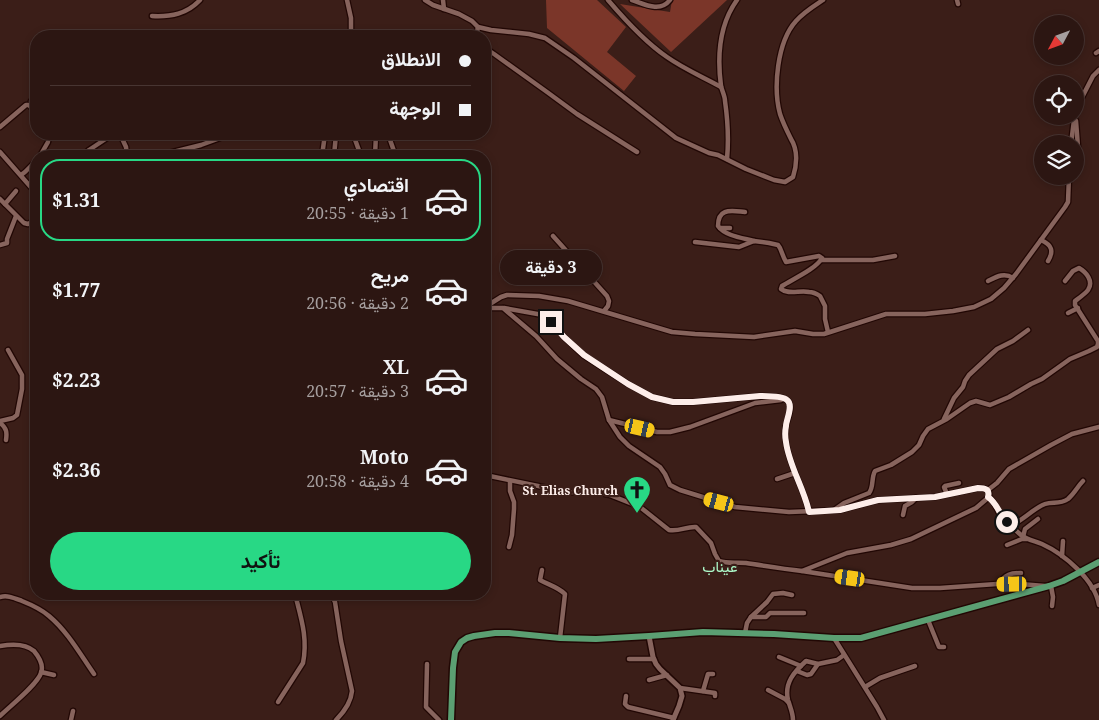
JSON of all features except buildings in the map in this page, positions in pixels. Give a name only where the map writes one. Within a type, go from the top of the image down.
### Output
[{"type":"main road","points":[[451,720],[453,661],[455,652],[461,642],[467,638],[495,633],[589,639],[703,632],[834,638],[868,637],[1050,586],[1099,562]]},
{"type":"street","points":[[152,16],[165,17],[176,14],[190,8],[200,0]]},
{"type":"street","points":[[347,0],[351,18],[351,30]]},
{"type":"street","points":[[425,0],[459,14],[472,21],[478,27],[544,38],[574,58],[676,138],[779,182],[786,182],[793,177],[796,164],[792,140],[780,113],[777,94],[777,75],[784,42],[789,30],[802,15],[824,0]]},
{"type":"street","points":[[443,0],[444,9]]},
{"type":"street","points":[[608,0],[636,31],[660,52],[693,73],[721,87]]},
{"type":"street","points":[[632,0],[658,7],[667,4],[670,0]]},
{"type":"street","points":[[727,159],[729,134],[725,98],[721,87],[719,56],[720,41],[724,27],[736,0]]},
{"type":"street","points":[[491,53],[577,114],[637,152]]},
{"type":"street","points":[[1084,94],[1093,76],[1099,70]]},
{"type":"street","points":[[0,127],[26,105],[30,106]]},
{"type":"street","points":[[90,150],[105,140]]},
{"type":"street","points":[[181,150],[215,140]]},
{"type":"street","points":[[43,150],[48,142]]},
{"type":"street","points":[[0,152],[30,186]]},
{"type":"street","points":[[21,175],[30,168]]},
{"type":"street","points":[[491,304],[501,297],[516,295],[558,299],[672,332],[754,337],[795,331],[820,334],[886,314],[930,314],[974,307],[996,296],[1042,240],[1068,202],[1069,185]]},
{"type":"street","points":[[5,204],[16,191]]},
{"type":"street","points":[[0,199],[24,224],[30,223]]},
{"type":"street","points":[[719,228],[718,219],[723,213],[727,211],[746,212]]},
{"type":"street","points":[[0,245],[7,243],[16,216]]},
{"type":"street","points":[[719,228],[730,228]]},
{"type":"street","points":[[719,228],[754,241],[778,245],[786,262],[819,256],[822,258],[821,260]]},
{"type":"street","points":[[553,236],[607,296],[608,306],[604,311]]},
{"type":"street","points":[[1042,240],[1048,243],[1051,249],[1051,256],[1048,261]]},
{"type":"street","points":[[695,242],[739,247],[754,241]]},
{"type":"street","points":[[828,332],[825,306],[820,296],[811,292],[783,291],[781,289],[782,286],[821,260],[873,260],[895,256]]},
{"type":"street","points":[[834,510],[844,503],[869,494],[872,491],[872,479],[875,471],[891,465],[912,452],[919,445],[925,432],[973,402],[979,401],[990,405],[1009,397],[1042,379],[1070,359],[1097,347],[1098,341],[1075,301],[1087,290],[1089,286],[1088,276],[1079,268],[1073,271],[1065,281]]},
{"type":"street","points":[[988,281],[1004,275],[1009,275],[1012,278]]},
{"type":"street","points":[[491,307],[543,316],[584,355],[628,384],[652,397],[673,402],[760,396],[787,399]]},
{"type":"street","points":[[503,308],[536,336],[557,359],[599,393],[609,420],[620,437],[629,446],[660,467],[666,474],[670,485],[675,488],[740,508],[786,512],[834,510],[878,500],[935,497],[978,488],[988,490]]},
{"type":"street","points":[[1068,313],[1078,308]]},
{"type":"street","points":[[944,421],[954,397],[962,389],[969,375],[997,349],[1014,341],[1028,330]]},
{"type":"street","points":[[6,440],[7,432],[0,422],[17,415],[22,389],[22,375],[8,350]]},
{"type":"street","points":[[609,420],[657,432],[670,432],[754,403],[787,399]]},
{"type":"street","points":[[787,399],[790,406],[785,436],[788,454],[806,499],[809,512]]},
{"type":"street","points":[[988,490],[1009,469],[1051,445],[1072,434],[1099,427]]},
{"type":"street","points":[[776,479],[795,473]]},
{"type":"street","points":[[491,477],[567,492],[610,495],[644,509],[669,530],[696,527],[712,543],[719,561],[729,564],[744,563],[912,588],[1000,584],[1050,586],[1053,597],[1052,606]]},
{"type":"street","points":[[509,547],[514,509],[510,481]]},
{"type":"street","points":[[1011,525],[1045,504],[1066,500],[1075,494],[1083,481]]},
{"type":"street","points":[[946,494],[945,486],[958,483]]},
{"type":"street","points":[[802,571],[847,553],[891,546],[911,539],[968,513],[988,497],[988,490]]},
{"type":"street","points":[[988,497],[993,501],[1001,515],[1026,538],[1056,551],[1081,572],[1091,586],[1099,605]]},
{"type":"street","points":[[903,515],[905,506],[916,498]]},
{"type":"street","points":[[1026,538],[1025,529],[1038,519]]},
{"type":"street","points":[[1007,545],[1026,538]]},
{"type":"street","points":[[1062,556],[1063,541]]},
{"type":"street","points":[[542,570],[540,580],[553,585],[565,594],[560,638]]},
{"type":"street","points":[[1000,584],[1008,574],[1021,573]]},
{"type":"street","points":[[1086,590],[1091,586],[1099,585]]},
{"type":"street","points":[[745,633],[747,623],[751,617],[773,594],[792,595]]},
{"type":"street","points":[[0,597],[6,595],[15,598],[37,607],[49,615],[65,633],[94,674]]},
{"type":"street","points":[[278,702],[303,663],[305,636],[296,600]]},
{"type":"street","points":[[334,600],[352,691],[352,697],[346,708],[336,720]]},
{"type":"street","points":[[751,617],[766,617],[770,613],[804,614]]},
{"type":"street","points":[[928,620],[938,647],[944,647]]},
{"type":"street","points":[[626,696],[625,704],[628,707],[675,719],[682,696],[680,688],[660,670],[654,659],[649,636]]},
{"type":"street","points":[[834,638],[884,720]]},
{"type":"street","points":[[0,646],[10,644],[30,648],[38,656],[42,664],[37,680],[0,716]]},
{"type":"street","points":[[792,720],[792,710],[787,689],[790,681],[801,666],[806,660],[818,664],[838,660],[844,655]]},
{"type":"street","points":[[778,657],[801,666]]},
{"type":"street","points":[[629,659],[654,659]]},
{"type":"street","points":[[428,664],[426,707],[439,720]]},
{"type":"street","points":[[797,671],[807,675],[811,674],[818,664]]},
{"type":"street","points":[[865,687],[880,678],[915,666]]},
{"type":"street","points":[[41,672],[54,675]]},
{"type":"street","points":[[703,691],[708,674],[713,674]]},
{"type":"street","points":[[649,680],[667,675]]},
{"type":"street","points":[[680,688],[715,693],[715,696]]},
{"type":"street","points":[[768,690],[785,699],[790,704]]},
{"type":"street","points":[[71,720],[73,711]]},
{"type":"shaded area","points":[[546,0],[597,0],[626,27],[607,52],[636,76],[624,91],[547,28]]},
{"type":"shaded area","points":[[672,0],[727,0],[671,52],[620,4],[670,12]]},
{"type":"place","name":"St. Elias Church","points":[[637,514]]},
{"type":"district","name":"عيناب","points":[[720,566]]},
{"type":"route","points":[[551,322],[574,348],[628,384],[652,397],[673,402],[704,402],[760,396],[787,399],[790,406],[786,426],[786,445],[809,512],[840,510],[878,500],[935,497],[984,488],[988,490],[988,497],[993,501],[1007,522]]}]
